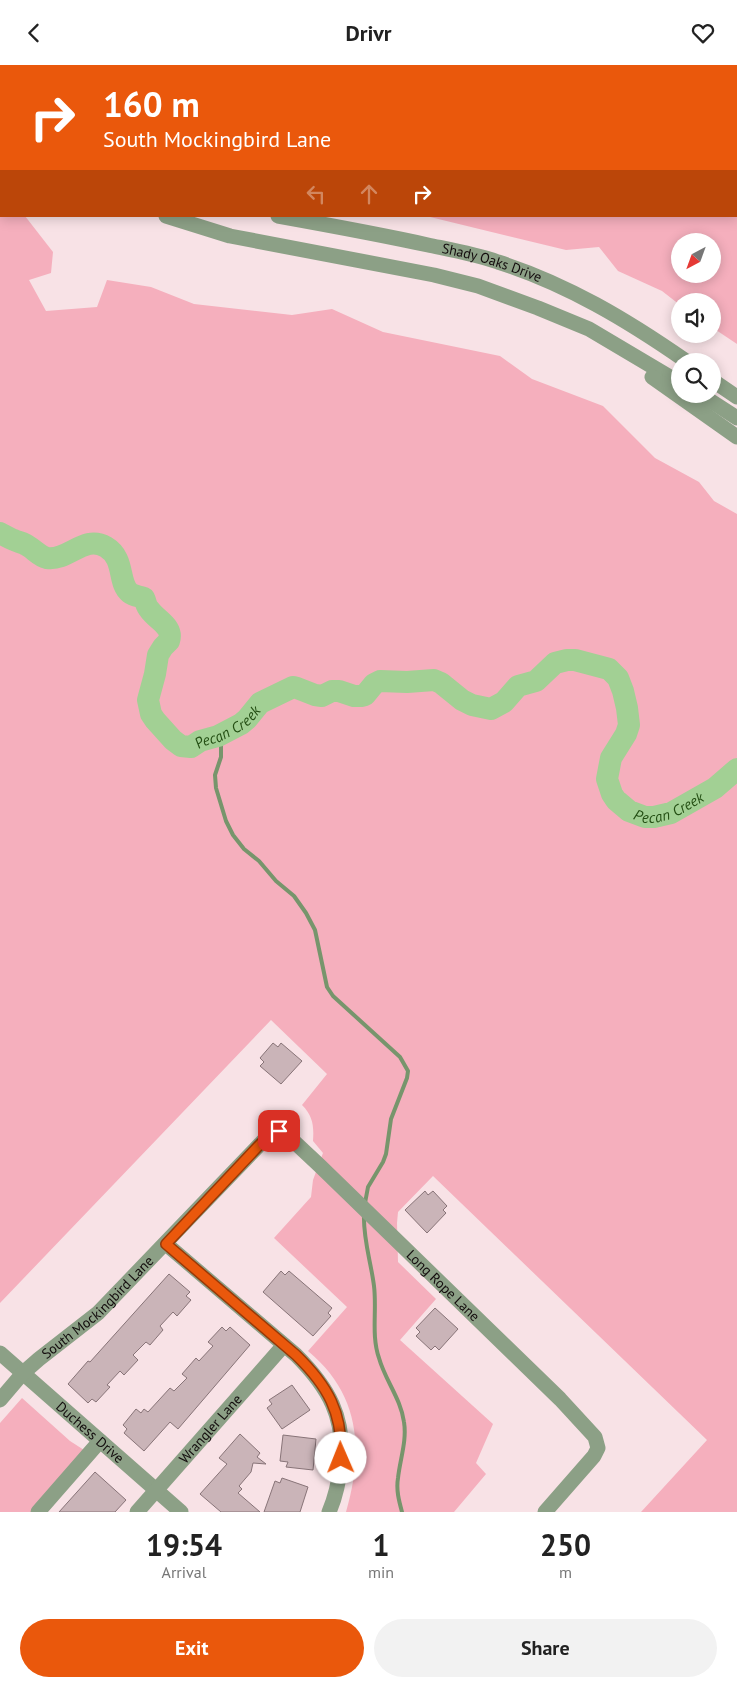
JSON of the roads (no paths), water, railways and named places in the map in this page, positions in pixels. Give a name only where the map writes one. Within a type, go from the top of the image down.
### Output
[{"type":"street","name":"Shady Oaks Drive","points":[[169,217],[230,236],[463,282],[498,293],[589,329],[671,378]]},
{"type":"street","name":"Shady Oaks Drive","points":[[283,217],[455,250],[499,262],[568,289],[621,318],[674,353]]},
{"type":"street","name":"Shady Oaks Drive","points":[[553,315],[640,369],[737,437]]},
{"type":"street","points":[[721,386],[737,397]]},
{"type":"street","points":[[714,403],[737,418]]},
{"type":"street","name":"Long Rope Lane","points":[[279,1131],[288,1135],[319,1165],[560,1399],[595,1437],[598,1448],[594,1457],[545,1512]]},
{"type":"street","name":"South Mockingbird Lane","points":[[0,1400],[23,1373],[98,1313],[266,1138],[272,1133],[279,1131]]},
{"type":"street","points":[[166,1244],[284,1345],[315,1376],[327,1392],[336,1409],[342,1441],[340,1476],[330,1512]]},
{"type":"street","name":"Wrangler Lane","points":[[137,1512],[284,1345]]},
{"type":"street","name":"Duchess Drive","points":[[0,1353],[181,1512]]},
{"type":"street","points":[[38,1512],[100,1441]]},
{"type":"waterway","name":"Pecan Creek","points":[[0,533],[26,545],[47,558],[62,556],[91,544],[106,547],[112,552],[119,564],[126,589],[132,594],[144,598],[148,608],[169,631],[169,641],[158,655],[148,700],[151,714],[155,720],[181,746],[191,747],[200,741],[218,736],[241,724],[260,703],[293,687],[322,696],[332,691],[361,696],[365,695],[374,684],[380,681],[434,680],[441,683],[462,700],[472,705],[491,709],[504,702],[518,686],[536,681],[555,663],[575,660],[609,669],[618,678],[623,691],[629,725],[626,734],[611,758],[607,779],[616,800],[629,811],[645,817],[671,813],[715,788],[737,769]]},
{"type":"waterway","points":[[218,736],[221,746],[221,757],[215,775],[216,788],[226,821],[233,835],[244,849],[259,861],[276,881],[294,896],[306,913],[315,930],[327,987],[333,996],[400,1057],[408,1071],[391,1119],[386,1154],[368,1187],[365,1203]]},
{"type":"waterway","points":[[364,1215],[366,1242],[374,1286],[375,1340],[382,1366],[400,1405],[405,1429],[397,1487],[402,1512]]}]
